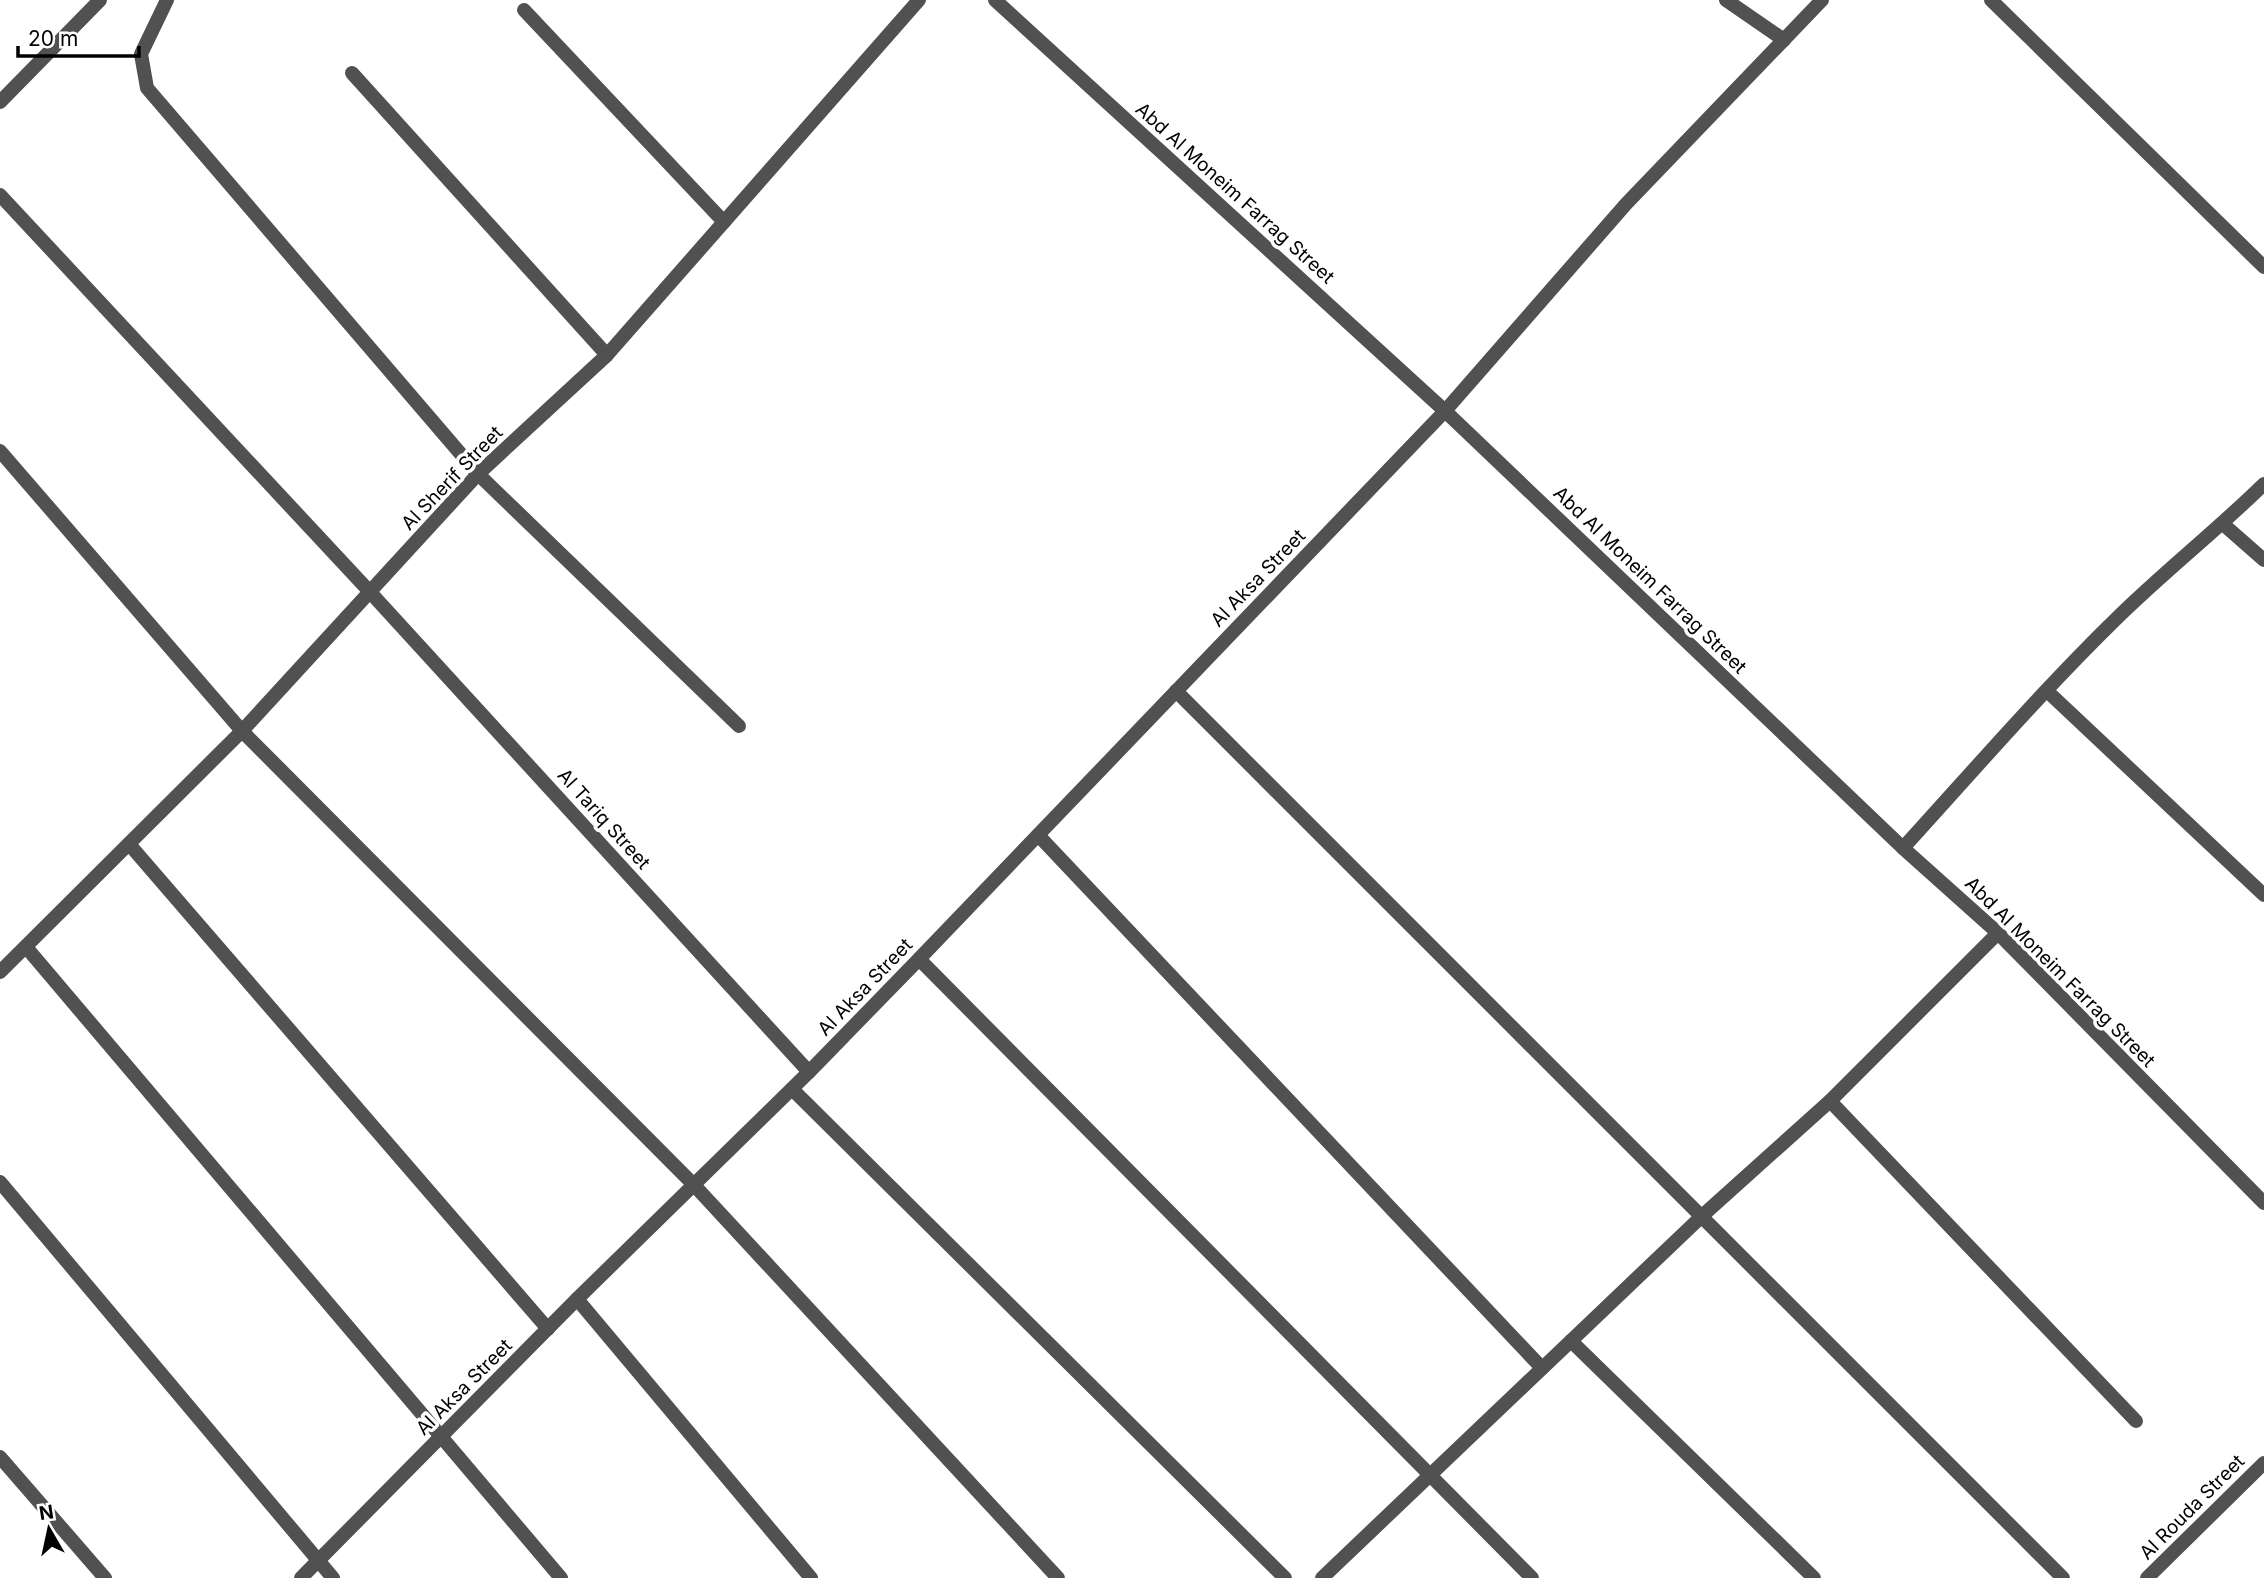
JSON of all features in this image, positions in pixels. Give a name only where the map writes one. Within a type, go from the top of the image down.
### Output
[{"type":"street","points":[[0,102],[100,0]]},
{"type":"street","points":[[167,0],[141,54],[147,88],[478,474],[739,726]]},
{"type":"street","name":"Al Sherif Street","points":[[0,972],[242,731],[478,474],[607,355],[919,0]]},
{"type":"street","name":"Abd Al Moneim Farrag Street","points":[[996,0],[1445,411],[1903,848],[1998,933],[2264,1203]]},
{"type":"street","points":[[1726,0],[1784,40]]},
{"type":"street","name":"Al Aksa Street","points":[[301,1578],[919,959],[1445,411],[1626,204],[1822,0]]},
{"type":"street","points":[[1991,0],[2264,267]]},
{"type":"street","points":[[524,10],[724,222]]},
{"type":"street","points":[[352,74],[607,355]]},
{"type":"street","name":"Al Tariq Street","points":[[0,195],[370,592],[809,1072]]},
{"type":"street","points":[[0,451],[242,731],[694,1185],[1058,1578]]},
{"type":"street","points":[[1903,848],[2117,617],[2264,484]]},
{"type":"street","points":[[2222,524],[2264,560]]},
{"type":"street","points":[[1176,691],[2063,1578]]},
{"type":"street","points":[[2047,691],[2264,895]]},
{"type":"street","points":[[1038,835],[1542,1368]]},
{"type":"street","points":[[130,844],[548,1329]]},
{"type":"street","points":[[1322,1578],[1702,1216],[1830,1101],[1998,933]]},
{"type":"street","points":[[26,947],[561,1578]]},
{"type":"street","points":[[919,959],[1532,1578]]},
{"type":"street","points":[[792,1089],[1284,1578]]},
{"type":"street","points":[[1830,1101],[2136,1421]]},
{"type":"street","points":[[0,1182],[333,1578]]},
{"type":"street","points":[[577,1299],[811,1578]]},
{"type":"street","points":[[1571,1341],[1814,1578]]},
{"type":"street","points":[[0,1457],[104,1578]]},
{"type":"street","name":"Al Rouda Street","points":[[2147,1578],[2264,1463]]}]
